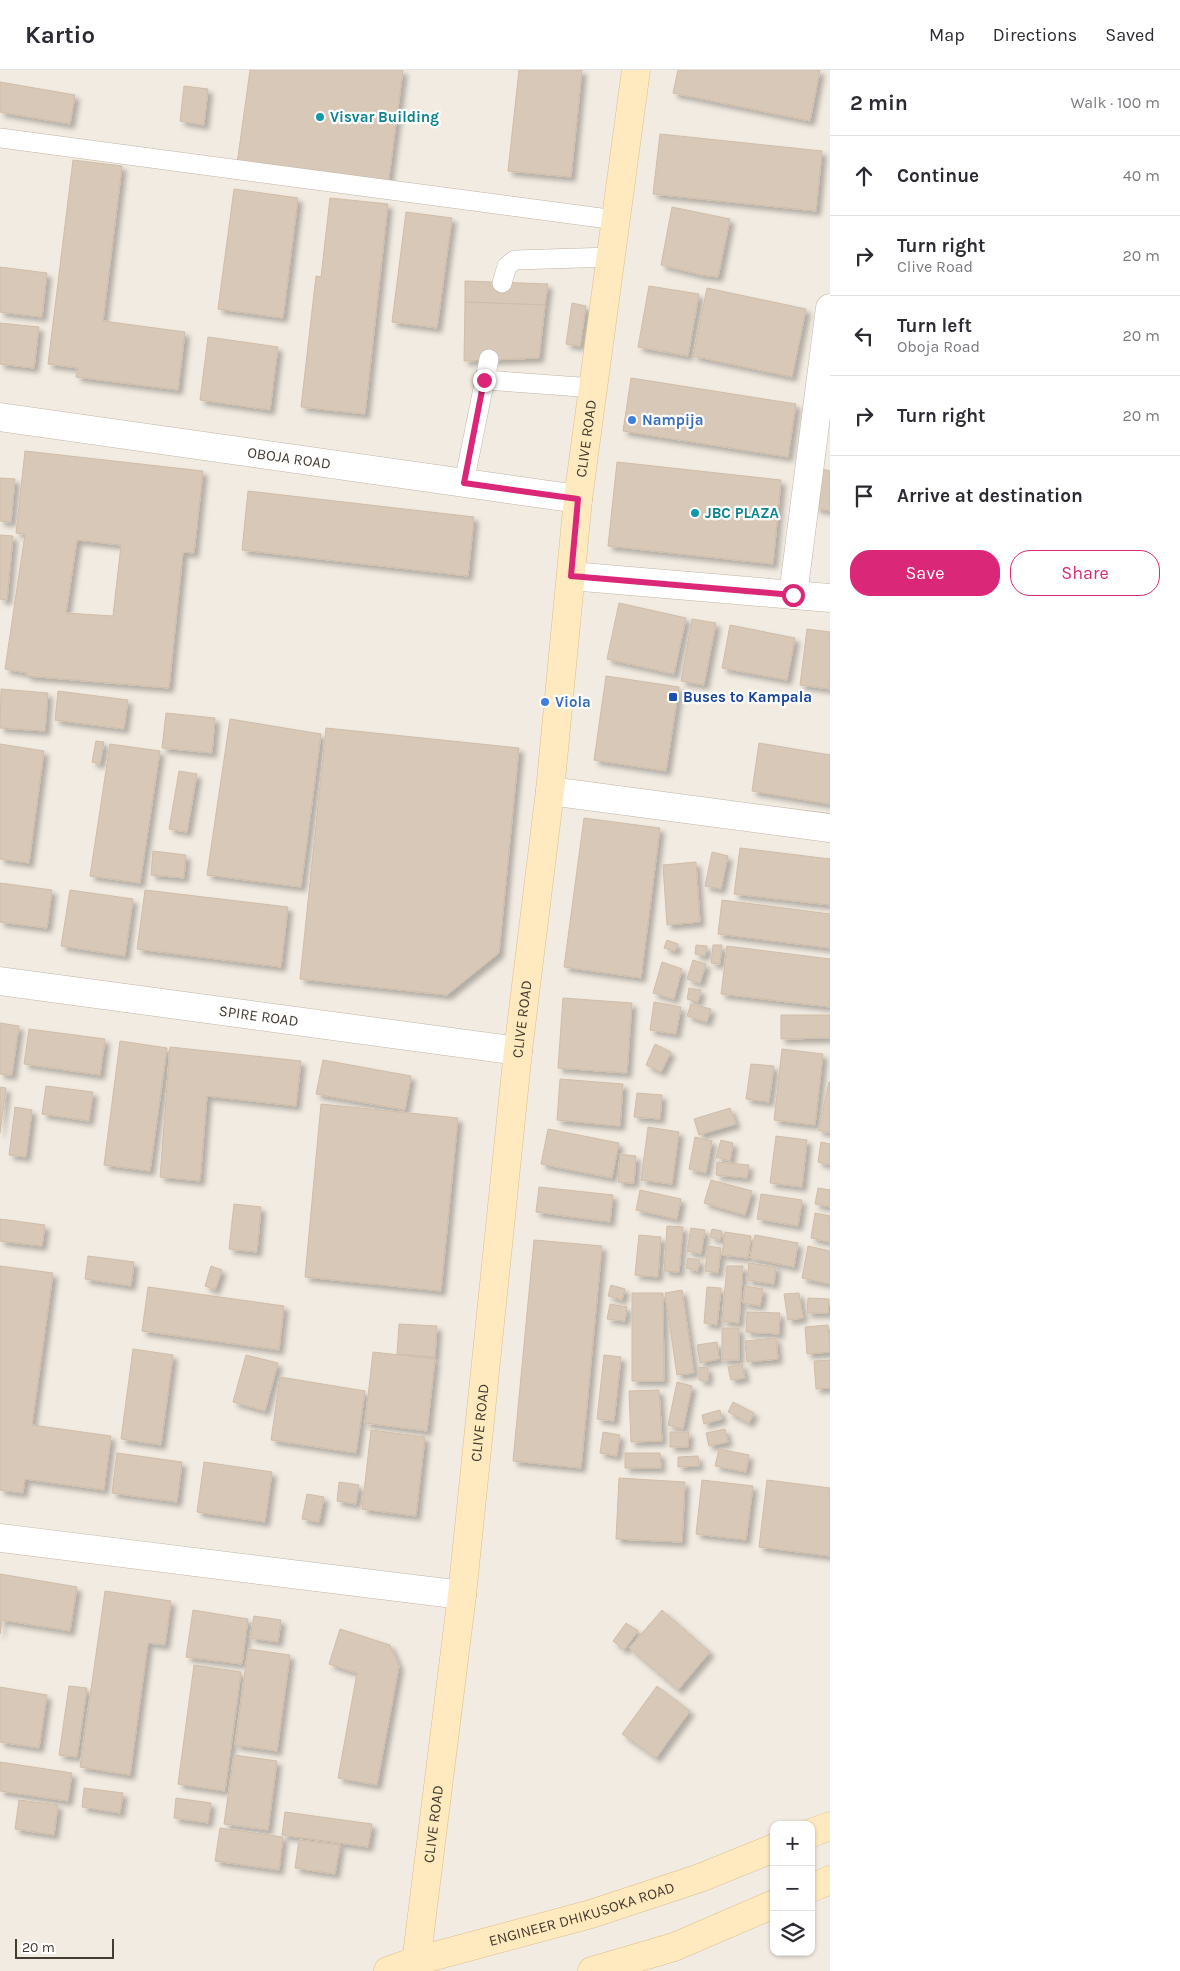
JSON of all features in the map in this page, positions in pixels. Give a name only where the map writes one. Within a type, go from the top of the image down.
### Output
[{"type":"street","name":"CLIVE ROAD","points":[[415,1966],[462,1595],[518,1051],[550,791],[578,499],[636,70]]},
{"type":"street","points":[[793,595],[830,308]]},
{"type":"street","name":"OBOJA ROAD","points":[[0,417],[578,499]]},
{"type":"street","points":[[571,576],[830,598]]},
{"type":"street","points":[[550,791],[830,828]]},
{"type":"street","name":"SPIRE ROAD","points":[[0,981],[518,1051]]},
{"type":"street","points":[[0,1538],[462,1595]]},
{"type":"street","points":[[815,1832],[830,1826]]},
{"type":"street","name":"ENGINEER DHIKUSOKA ROAD","points":[[388,1971],[415,1966],[591,1914],[700,1878],[770,1850]]},
{"type":"street","points":[[815,1886],[830,1880]]},
{"type":"street","points":[[592,1971],[674,1947],[770,1906]]},
{"type":"lane","points":[[0,138],[616,220]]},
{"type":"lane","points":[[502,283],[507,266],[515,260],[611,256]]},
{"type":"lane","points":[[464,483],[489,360]]},
{"type":"lane","points":[[484,380],[594,388]]},
{"type":"building","name":"Visvar Building","points":[[250,70],[403,70],[388,185],[237,164]]},
{"type":"building","points":[[519,70],[582,70],[571,177],[508,171]]},
{"type":"building","points":[[678,70],[820,70],[810,121],[673,93]]},
{"type":"building","points":[[0,82],[75,95],[70,124],[0,112]]},
{"type":"building","points":[[184,86],[208,89],[204,125],[180,121]]},
{"type":"building","points":[[660,134],[822,151],[816,211],[653,194]]},
{"type":"building","points":[[73,160],[122,166],[103,321],[185,332],[178,390],[76,377],[78,368],[48,364]]},
{"type":"building","points":[[234,189],[298,198],[283,318],[218,309]]},
{"type":"building","points":[[330,198],[388,204],[365,414],[301,407],[316,276],[321,277]]},
{"type":"building","points":[[672,207],[730,219],[718,277],[661,265]]},
{"type":"building","points":[[406,212],[452,218],[437,328],[392,322]]},
{"type":"building","points":[[0,267],[47,273],[42,317],[0,312]]},
{"type":"building","points":[[465,281],[548,284],[545,305],[465,302]]},
{"type":"building","points":[[649,286],[699,294],[688,356],[638,347]]},
{"type":"building","points":[[707,288],[806,309],[792,377],[693,356]]},
{"type":"building","points":[[465,302],[545,305],[539,358],[464,361]]},
{"type":"building","points":[[572,303],[586,306],[580,346],[566,344]]},
{"type":"building","points":[[0,323],[39,327],[34,368],[0,364]]},
{"type":"building","points":[[208,337],[278,347],[270,410],[200,400]]},
{"type":"building","points":[[631,378],[796,404],[788,457],[623,431]]},
{"type":"building","points":[[25,451],[203,471],[194,553],[183,552],[169,688],[27,676],[27,673],[5,669],[25,534],[16,533]],"holes":[[[77,540],[121,545],[113,616],[66,613]]]},
{"type":"building","name":"JBC PLAZA","points":[[617,462],[781,480],[773,564],[608,546]]},
{"type":"building","points":[[822,469],[830,471],[830,511],[815,508]]},
{"type":"building","points":[[0,478],[15,479],[11,522],[0,521]]},
{"type":"building","points":[[248,491],[474,517],[468,576],[242,550]]},
{"type":"building","points":[[0,535],[13,536],[7,600],[0,599]]},
{"type":"building","points":[[619,603],[686,618],[674,674],[607,659]]},
{"type":"building","points":[[692,619],[716,623],[704,685],[681,681]]},
{"type":"building","points":[[730,625],[795,638],[787,680],[722,668]]},
{"type":"building","points":[[807,629],[830,632],[830,689],[800,685]]},
{"type":"building","points":[[606,676],[679,687],[666,771],[594,760]]},
{"type":"building","points":[[1,689],[48,693],[45,731],[0,728]]},
{"type":"building","points":[[58,691],[128,700],[124,729],[55,720]]},
{"type":"building","points":[[166,713],[215,718],[212,753],[162,748]]},
{"type":"building","points":[[230,719],[321,734],[301,887],[207,875]]},
{"type":"building","points":[[326,728],[519,748],[499,953],[447,995],[300,979]]},
{"type":"building","points":[[96,741],[104,742],[100,764],[92,762]]},
{"type":"building","points":[[759,743],[830,755],[830,804],[752,791]]},
{"type":"building","points":[[0,744],[44,751],[29,863],[0,859]]},
{"type":"building","points":[[110,744],[160,751],[140,883],[90,876]]},
{"type":"building","points":[[179,771],[197,774],[187,832],[169,829]]},
{"type":"building","points":[[584,818],[660,828],[641,978],[564,967]]},
{"type":"building","points":[[740,848],[830,859],[830,905],[734,894]]},
{"type":"building","points":[[153,851],[186,855],[184,878],[151,875]]},
{"type":"building","points":[[712,852],[728,856],[721,889],[705,886]]},
{"type":"building","points":[[696,862],[700,922],[667,925],[663,865]]},
{"type":"building","points":[[0,883],[52,890],[47,928],[0,922]]},
{"type":"building","points":[[70,890],[133,899],[125,956],[61,946]]},
{"type":"building","points":[[145,890],[288,907],[281,967],[137,949]]},
{"type":"building","points":[[722,900],[830,914],[830,948],[718,934]]},
{"type":"building","points":[[667,940],[678,944],[675,951],[664,948]]},
{"type":"building","points":[[696,945],[707,946],[705,956],[695,954]]},
{"type":"building","points":[[713,945],[722,945],[720,964],[711,963]]},
{"type":"building","points":[[727,946],[830,959],[830,1007],[721,994]]},
{"type":"building","points":[[693,960],[706,964],[700,983],[687,979]]},
{"type":"building","points":[[662,962],[682,969],[674,999],[653,993]]},
{"type":"building","points":[[689,988],[701,990],[698,1002],[687,999]]},
{"type":"building","points":[[563,998],[632,1003],[627,1073],[558,1068]]},
{"type":"building","points":[[654,1002],[681,1007],[676,1034],[650,1030]]},
{"type":"building","points":[[691,1004],[711,1009],[707,1022],[687,1016]]},
{"type":"building","points":[[781,1015],[830,1015],[830,1038],[781,1039]]},
{"type":"building","points":[[0,1023],[19,1026],[12,1075],[0,1074]]},
{"type":"building","points":[[29,1029],[105,1039],[100,1075],[24,1064]]},
{"type":"building","points":[[120,1041],[167,1048],[150,1171],[104,1165]]},
{"type":"building","points":[[655,1044],[671,1052],[661,1072],[646,1065]]},
{"type":"building","points":[[170,1047],[301,1061],[296,1106],[207,1096],[200,1181],[160,1177]]},
{"type":"building","points":[[782,1049],[823,1054],[815,1125],[774,1120]]},
{"type":"building","points":[[323,1060],[411,1076],[405,1110],[316,1094]]},
{"type":"building","points":[[751,1064],[774,1066],[769,1102],[746,1099]]},
{"type":"building","points":[[560,1079],[623,1084],[620,1126],[557,1120]]},
{"type":"building","points":[[830,1082],[830,1133],[818,1130]]},
{"type":"building","points":[[46,1086],[93,1092],[89,1121],[42,1114]]},
{"type":"building","points":[[0,1087],[6,1088],[0,1133]]},
{"type":"building","points":[[637,1093],[662,1095],[660,1119],[634,1117]]},
{"type":"building","points":[[321,1104],[458,1118],[441,1291],[305,1277]]},
{"type":"building","points":[[15,1107],[32,1110],[26,1157],[9,1155]]},
{"type":"building","points":[[730,1108],[736,1124],[699,1135],[694,1119]]},
{"type":"building","points":[[648,1127],[679,1132],[672,1184],[641,1180]]},
{"type":"building","points":[[548,1129],[619,1143],[612,1178],[541,1164]]},
{"type":"building","points":[[776,1136],[807,1140],[802,1187],[770,1183]]},
{"type":"building","points":[[695,1137],[712,1141],[706,1173],[689,1169]]},
{"type":"building","points":[[721,1140],[733,1143],[730,1161],[716,1157]]},
{"type":"building","points":[[821,1142],[830,1144],[830,1165],[818,1162]]},
{"type":"building","points":[[620,1154],[636,1156],[634,1183],[618,1182]]},
{"type":"building","points":[[717,1162],[749,1165],[747,1178],[716,1175]]},
{"type":"building","points":[[711,1180],[752,1191],[745,1215],[704,1203]]},
{"type":"building","points":[[539,1187],[613,1195],[610,1222],[536,1212]]},
{"type":"building","points":[[818,1188],[830,1190],[830,1207],[815,1204]]},
{"type":"building","points":[[640,1190],[681,1199],[677,1219],[636,1210]]},
{"type":"building","points":[[761,1194],[802,1200],[798,1226],[757,1219]]},
{"type":"building","points":[[234,1204],[261,1207],[257,1252],[229,1249]]},
{"type":"building","points":[[815,1213],[830,1216],[830,1242],[811,1238]]},
{"type":"building","points":[[0,1219],[45,1225],[42,1246],[0,1241]]},
{"type":"building","points":[[667,1226],[683,1227],[679,1272],[664,1271]]},
{"type":"building","points":[[691,1228],[705,1230],[701,1254],[687,1251]]},
{"type":"building","points":[[712,1229],[722,1231],[720,1240],[710,1237]]},
{"type":"building","points":[[725,1232],[751,1236],[748,1258],[722,1255]]},
{"type":"building","points":[[639,1235],[661,1237],[658,1277],[635,1275]]},
{"type":"building","points":[[755,1235],[798,1243],[794,1267],[750,1258]]},
{"type":"building","points":[[534,1240],[602,1246],[581,1468],[513,1461]]},
{"type":"building","points":[[708,1246],[721,1248],[718,1273],[705,1271]]},
{"type":"building","points":[[808,1246],[830,1251],[830,1284],[802,1278]]},
{"type":"building","points":[[88,1256],[134,1262],[131,1286],[85,1279]]},
{"type":"building","points":[[688,1258],[700,1260],[698,1271],[686,1268]]},
{"type":"building","points":[[749,1263],[776,1267],[774,1284],[747,1280]]},
{"type":"building","points":[[0,1266],[53,1273],[32,1425],[111,1436],[104,1490],[25,1479],[23,1493],[0,1490]]},
{"type":"building","points":[[211,1266],[222,1270],[215,1290],[205,1286]]},
{"type":"building","points":[[727,1266],[743,1266],[739,1323],[722,1321]]},
{"type":"building","points":[[611,1285],[625,1289],[622,1300],[608,1296]]},
{"type":"building","points":[[745,1286],[763,1289],[760,1306],[743,1303]]},
{"type":"building","points":[[148,1287],[284,1306],[279,1350],[142,1331]]},
{"type":"building","points":[[707,1287],[721,1288],[717,1325],[704,1323]]},
{"type":"building","points":[[682,1290],[694,1373],[677,1375],[665,1293]]},
{"type":"building","points":[[632,1293],[663,1293],[664,1381],[632,1381]]},
{"type":"building","points":[[799,1293],[803,1318],[788,1320],[784,1294]]},
{"type":"building","points":[[808,1298],[829,1299],[828,1313],[807,1313]]},
{"type":"building","points":[[610,1304],[627,1307],[625,1321],[607,1319]]},
{"type":"building","points":[[747,1312],[780,1313],[779,1334],[746,1332]]},
{"type":"building","points":[[399,1324],[437,1326],[435,1357],[397,1354]]},
{"type":"building","points":[[828,1325],[830,1352],[807,1354],[805,1327]]},
{"type":"building","points":[[722,1328],[739,1328],[739,1360],[722,1360]]},
{"type":"building","points":[[776,1338],[778,1359],[747,1362],[745,1341]]},
{"type":"building","points":[[717,1342],[719,1359],[700,1363],[697,1345]]},
{"type":"building","points":[[133,1349],[173,1355],[161,1445],[121,1439]]},
{"type":"building","points":[[373,1352],[435,1359],[427,1431],[365,1423]]},
{"type":"building","points":[[246,1355],[278,1363],[265,1411],[233,1402]]},
{"type":"building","points":[[604,1355],[621,1357],[614,1421],[597,1419]]},
{"type":"building","points":[[830,1360],[830,1388],[816,1389],[814,1361]]},
{"type":"building","points":[[742,1364],[745,1378],[731,1380],[728,1367]]},
{"type":"building","points":[[699,1367],[708,1368],[708,1381],[699,1380]]},
{"type":"building","points":[[280,1377],[365,1391],[356,1453],[271,1440]]},
{"type":"building","points":[[677,1382],[692,1386],[683,1429],[668,1425]]},
{"type":"building","points":[[659,1390],[662,1441],[631,1442],[629,1391]]},
{"type":"building","points":[[733,1402],[754,1413],[749,1423],[728,1412]]},
{"type":"building","points":[[720,1410],[722,1419],[704,1424],[702,1415]]},
{"type":"building","points":[[725,1429],[728,1442],[709,1446],[706,1433]]},
{"type":"building","points":[[371,1430],[425,1437],[416,1516],[362,1509]]},
{"type":"building","points":[[603,1432],[620,1435],[617,1456],[600,1453]]},
{"type":"building","points":[[670,1432],[689,1432],[688,1447],[670,1447]]},
{"type":"building","points":[[719,1449],[749,1455],[746,1472],[715,1466]]},
{"type":"building","points":[[117,1453],[182,1462],[177,1502],[112,1493]]},
{"type":"building","points":[[625,1453],[660,1453],[661,1468],[625,1468]]},
{"type":"building","points":[[698,1456],[699,1466],[678,1467],[678,1457]]},
{"type":"building","points":[[204,1462],[272,1472],[265,1522],[197,1512]]},
{"type":"building","points":[[619,1478],[685,1482],[682,1542],[616,1539]]},
{"type":"building","points":[[702,1480],[753,1486],[746,1540],[696,1534]]},
{"type":"building","points":[[767,1480],[830,1488],[830,1556],[759,1547]]},
{"type":"building","points":[[339,1482],[359,1485],[356,1504],[337,1501]]},
{"type":"building","points":[[307,1494],[324,1497],[319,1522],[302,1519]]},
{"type":"building","points":[[0,1574],[77,1587],[70,1631],[2,1620],[0,1634]]},
{"type":"building","points":[[105,1591],[171,1601],[165,1645],[148,1643],[130,1775],[80,1767]]},
{"type":"building","points":[[193,1610],[248,1619],[242,1664],[186,1657]]},
{"type":"building","points":[[662,1610],[710,1652],[678,1690],[629,1648]]},
{"type":"building","points":[[254,1616],[281,1620],[278,1642],[250,1638]]},
{"type":"building","points":[[626,1623],[638,1631],[624,1650],[613,1641]]},
{"type":"building","points":[[340,1629],[390,1645],[399,1666],[377,1785],[338,1778],[357,1673],[329,1664]]},
{"type":"building","points":[[248,1649],[290,1655],[277,1751],[235,1745]]},
{"type":"building","points":[[194,1665],[241,1672],[225,1791],[178,1784]]},
{"type":"building","points":[[69,1686],[87,1688],[77,1757],[59,1755]]},
{"type":"building","points":[[657,1686],[690,1711],[656,1758],[622,1734]]},
{"type":"building","points":[[0,1687],[47,1695],[39,1748],[0,1742]]},
{"type":"building","points":[[234,1755],[277,1761],[268,1830],[224,1824]]},
{"type":"building","points":[[0,1762],[72,1773],[68,1801],[0,1791]]},
{"type":"building","points":[[84,1788],[123,1793],[120,1813],[82,1807]]},
{"type":"building","points":[[176,1798],[211,1803],[208,1823],[174,1818]]},
{"type":"building","points":[[19,1800],[58,1805],[54,1835],[15,1829]]},
{"type":"building","points":[[285,1812],[372,1824],[368,1847],[282,1835]]},
{"type":"building","points":[[220,1828],[283,1837],[279,1870],[215,1861]]},
{"type":"building","points":[[299,1840],[340,1845],[335,1874],[295,1868]]},
{"type":"place","name":"Visvar Building","points":[[320,117]]},
{"type":"place","name":"Nampija","points":[[632,420]]},
{"type":"place","name":"JBC PLAZA","points":[[695,513]]},
{"type":"place","name":"Buses to Kampala","points":[[673,697]]},
{"type":"place","name":"Viola","points":[[545,702]]},
{"type":"route","points":[[484,380],[464,483],[578,499],[571,576],[793,595]]}]
